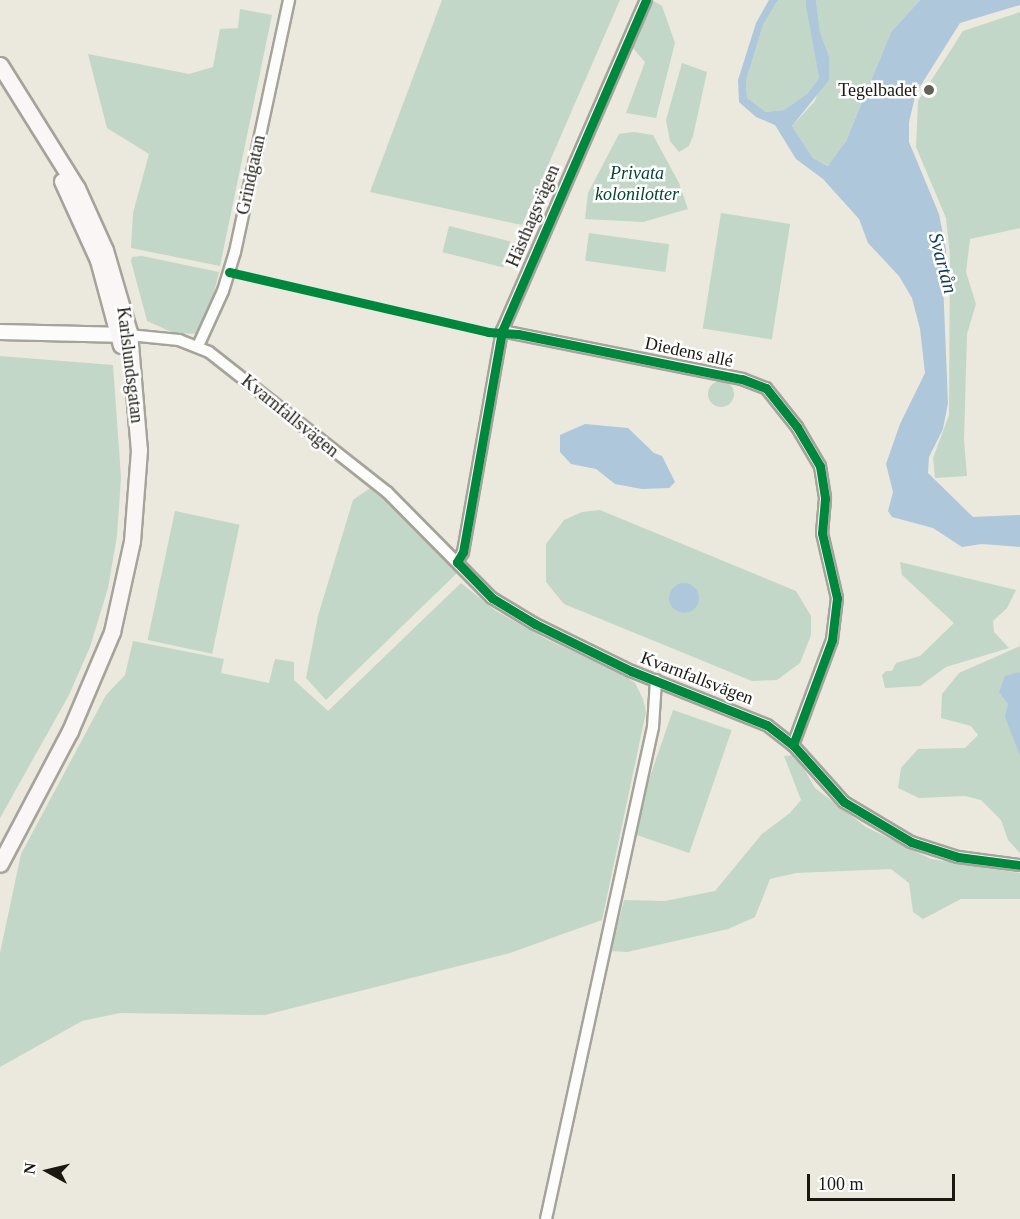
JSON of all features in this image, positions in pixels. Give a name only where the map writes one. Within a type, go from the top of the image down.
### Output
[{"type":"main road","name":"Karlslundsgatan","points":[[0,65],[31,118],[98,260],[124,336],[132,427],[134,527],[123,587],[106,649],[70,731],[0,864]]},
{"type":"street","name":"Grindgatan","points":[[198,346],[223,291],[235,252],[289,0]]},
{"type":"street","name":"Hästhagsvägen","points":[[457,562],[463,552],[478,454],[502,331],[646,0]]},
{"type":"street","name":"Diedens allé","points":[[502,331],[742,379],[766,388],[797,427],[820,466],[825,499],[822,533],[837,598],[831,640],[793,745]]},
{"type":"street","points":[[0,332],[124,336]]},
{"type":"street","name":"Kvarnfallsvägen","points":[[124,336],[158,336],[198,346],[387,492],[492,598],[535,624],[656,680],[758,720],[793,745],[844,802],[912,842],[958,857],[1020,865]]},
{"type":"street","points":[[546,1219],[653,727],[656,680]]},
{"type":"green space","points":[[442,0],[620,0],[522,225],[370,192]]},
{"type":"green space","points":[[652,0],[662,6],[675,43],[656,118],[626,113],[645,62],[632,47]]},
{"type":"green space","points":[[778,0],[806,0],[819,78],[807,94],[784,110],[766,112],[747,98],[746,81],[763,25]]},
{"type":"green space","points":[[816,0],[920,0],[891,32],[846,141],[829,166],[813,158],[792,126],[815,101],[829,56],[820,32]]},
{"type":"green space","points":[[240,9],[272,15],[220,266],[131,248],[133,213],[149,154],[107,128],[88,54],[189,74],[213,67],[220,29],[238,28]]},
{"type":"green space","points":[[1020,12],[1020,228],[970,239],[966,272],[976,304],[967,334],[964,440],[967,476],[935,478],[933,458],[949,415],[950,255],[946,218],[916,147],[918,101],[963,31]]},
{"type":"green space","points":[[682,63],[707,72],[693,136],[689,146],[679,152],[670,141],[666,120]]},
{"type":"green space","name":"Privata kolonilotter","points":[[634,132],[653,135],[679,183],[688,209],[643,222],[585,219],[588,193],[619,134]]},
{"type":"green space","points":[[721,213],[790,224],[772,340],[703,329]]},
{"type":"green space","points":[[449,226],[510,241],[504,267],[442,252]]},
{"type":"green space","points":[[589,233],[669,244],[665,272],[585,261]]},
{"type":"green space","points":[[142,256],[219,272],[210,309],[199,334],[174,333],[147,321],[131,261],[132,257]]},
{"type":"green space","points":[[0,356],[113,365],[121,477],[117,536],[108,588],[90,647],[69,695],[0,818]]},
{"type":"green space","points":[[721,381],[730,385],[734,394],[730,403],[721,407],[712,403],[708,394],[712,385]]},
{"type":"green space","points":[[370,488],[400,512],[458,572],[326,700],[306,678],[318,616],[353,500]]},
{"type":"green space","points":[[600,510],[796,591],[811,616],[811,635],[800,663],[777,680],[752,681],[564,604],[546,582],[546,544],[564,520],[582,512]],"holes":[[[675,586],[693,586],[699,599],[686,613],[676,611],[670,603]]]},
{"type":"green space","points":[[175,511],[240,525],[212,654],[148,640]]},
{"type":"green space","points":[[900,562],[1016,590],[1007,608],[993,621],[994,632],[1009,648],[946,667],[920,686],[885,688],[882,675],[886,671],[892,671],[896,663],[920,656],[954,623],[902,575]]},
{"type":"green space","points":[[461,583],[496,611],[546,639],[622,674],[635,683],[643,699],[646,712],[602,920],[510,953],[265,1015],[120,1013],[82,1021],[0,1067],[0,953],[21,854],[106,695],[125,675],[133,641],[224,659],[221,673],[269,683],[275,659],[294,662],[294,680],[328,711]]},
{"type":"green space","points":[[1020,646],[1020,672],[1012,677],[1008,704],[1020,756],[1020,853],[1008,840],[1001,820],[981,800],[965,796],[919,798],[898,788],[901,768],[918,749],[965,748],[978,735],[971,726],[941,718],[942,694],[959,673]]},
{"type":"green space","points":[[673,710],[732,730],[689,853],[631,833]]},
{"type":"green space","points":[[796,755],[815,788],[866,827],[931,859],[1020,873],[1020,899],[961,899],[923,919],[913,912],[909,883],[891,869],[796,873],[770,879],[755,917],[728,929],[627,952],[611,951],[624,900],[665,901],[715,891],[762,834],[790,813],[801,800],[784,756]]},
{"type":"water","name":"Svartån","points":[[769,0],[778,0],[763,25],[746,81],[747,98],[766,112],[784,110],[807,94],[819,78],[806,6],[806,0],[816,0],[820,32],[829,56],[829,80],[792,126],[813,158],[828,166],[846,141],[891,32],[920,0],[1020,0],[1020,5],[960,23],[916,93],[909,122],[909,142],[939,214],[946,250],[943,282],[948,403],[943,429],[929,457],[928,473],[973,517],[1020,515],[1020,547],[982,544],[962,547],[933,528],[892,517],[888,511],[893,492],[886,464],[900,424],[925,373],[920,329],[912,298],[899,276],[868,243],[859,219],[823,179],[796,159],[775,125],[756,117],[739,102],[738,80],[756,23]]},
{"type":"water","points":[[585,424],[628,428],[654,453],[662,456],[675,482],[669,488],[642,489],[615,484],[596,469],[571,464],[560,452],[560,435]]},
{"type":"water","points":[[684,583],[695,587],[699,598],[695,609],[684,613],[673,609],[669,598],[673,587]]},
{"type":"water","points":[[1020,672],[1020,756],[1005,717],[1008,704],[999,692],[1005,676]]},
{"type":"cycle path","points":[[646,0],[502,331],[463,552],[457,562],[492,598],[535,624],[631,671],[767,725],[793,745],[844,802],[911,842],[958,857],[1020,865]]},
{"type":"cycle path","points":[[229,272],[488,332],[518,334],[742,379],[766,388],[797,427],[820,466],[825,499],[822,533],[837,598],[832,640],[793,745]]},
{"type":"place","name":"Tegelbadet","points":[[929,90]]}]
